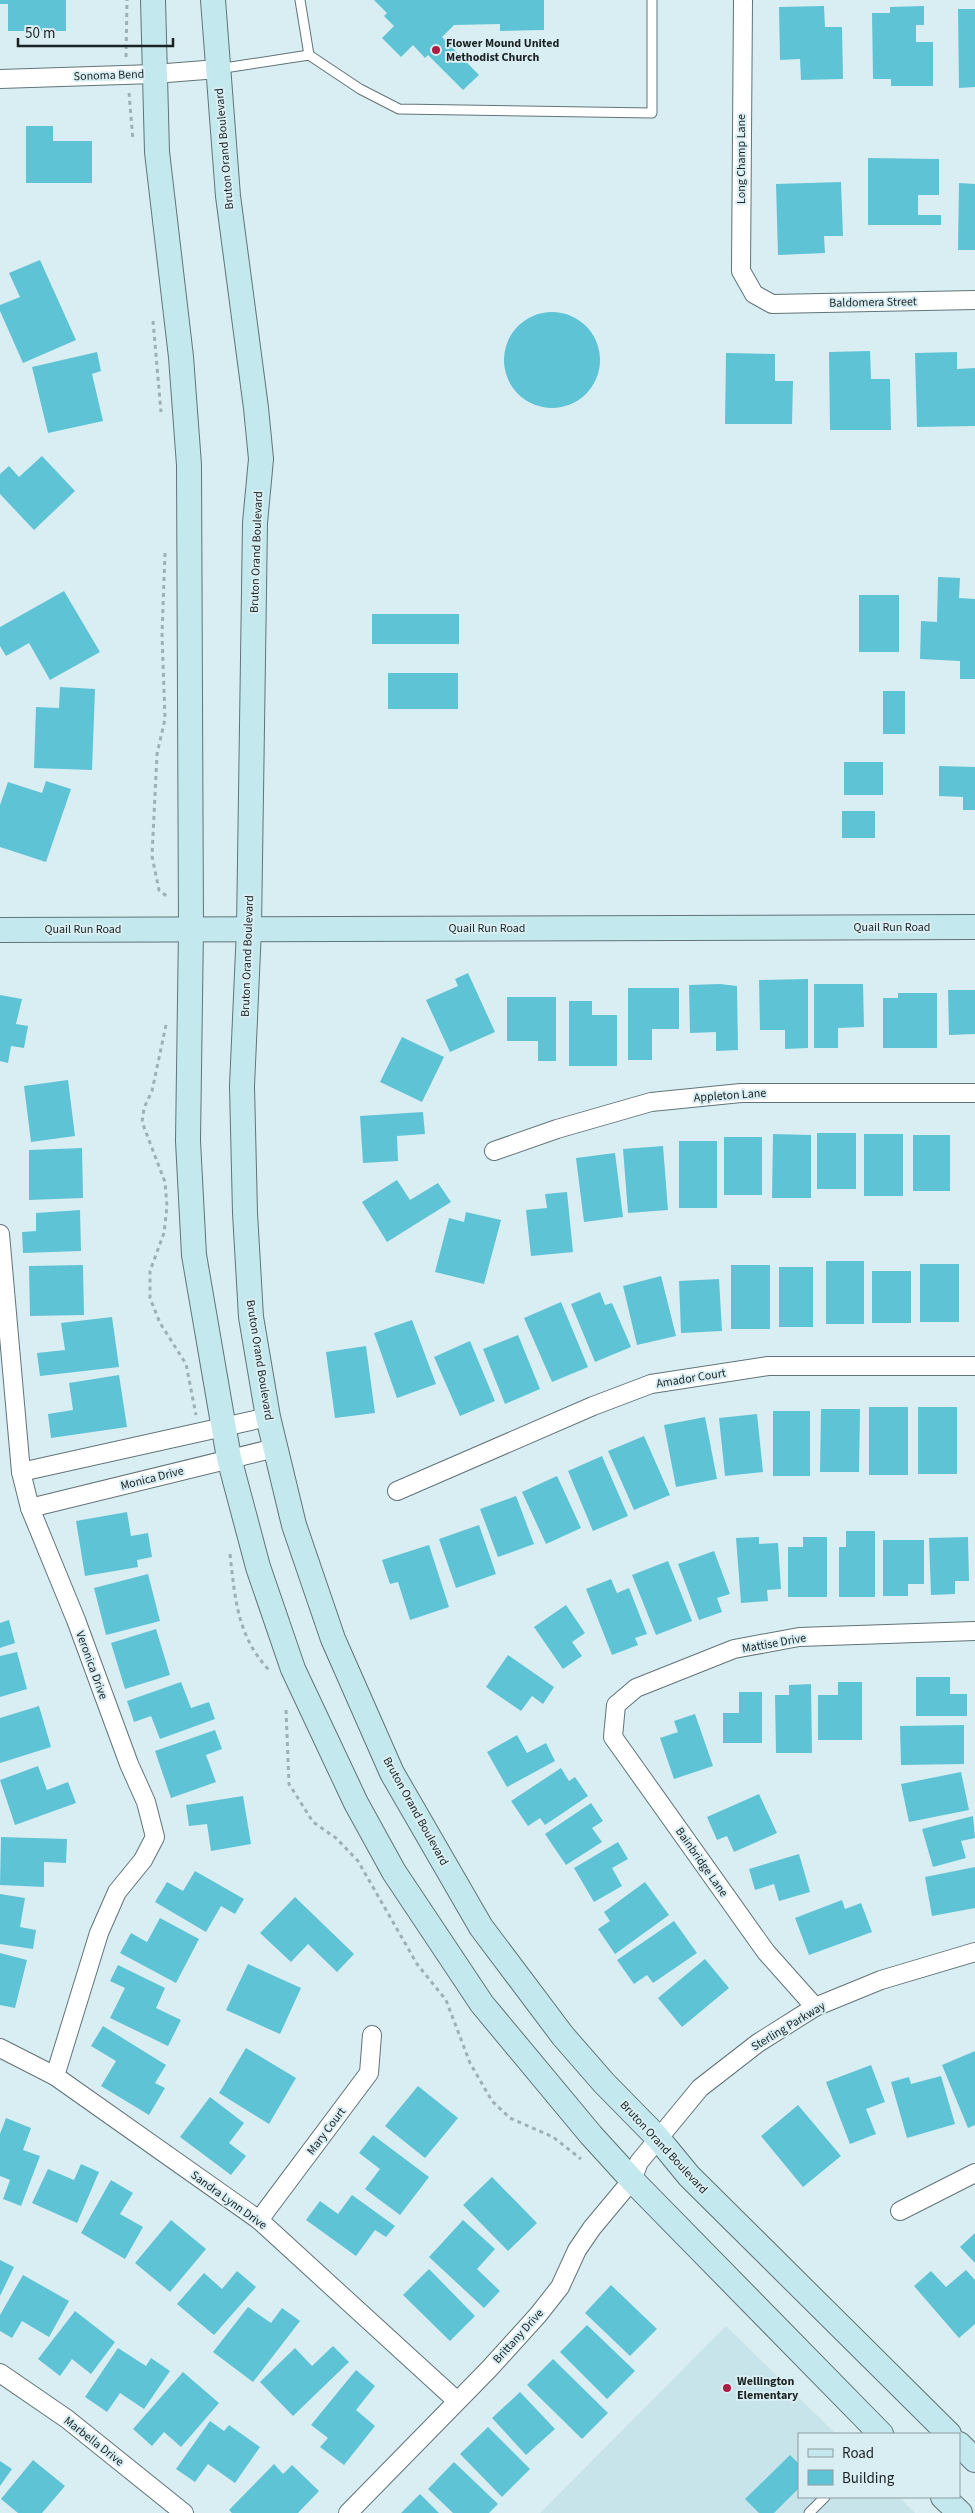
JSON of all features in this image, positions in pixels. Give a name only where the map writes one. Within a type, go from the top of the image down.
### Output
[{"type":"main road","points":[[153,0],[157,152],[182,367],[190,465],[180,929],[194,1255],[203,1318],[225,1427],[229,1458],[258,1567],[293,1669],[356,1803],[389,1864],[482,2004],[591,2135],[632,2180],[880,2433]]},
{"type":"main road","name":"Bruton Orand Boulevard","points":[[214,0],[228,196],[261,459],[255,523],[249,929],[242,1086],[245,1203],[251,1317],[268,1417],[294,1525],[333,1639],[392,1773],[482,1927],[563,2036],[604,2084],[657,2137],[689,2176],[948,2433]]},
{"type":"main road","name":"Quail Run Road","points":[[0,930],[975,927]]},
{"type":"main road","points":[[960,2445],[975,2460]]},
{"type":"main road","points":[[945,2498],[960,2513]]},
{"type":"street","name":"Long Champ Lane","points":[[743,0],[740,271],[754,294],[772,304]]},
{"type":"street","name":"Sonoma Bend","points":[[0,79],[154,74],[218,69]]},
{"type":"street","name":"Baldomera Street","points":[[772,304],[975,300]]},
{"type":"street","name":"Appleton Lane","points":[[494,1151],[556,1128],[651,1102],[741,1092],[975,1092]]},
{"type":"street","name":"Veronica Drive","points":[[0,1234],[21,1472],[30,1508],[76,1620],[128,1764],[146,1802],[155,1837],[143,1860],[117,1892],[99,1933],[55,2076]]},
{"type":"street","name":"Amador Court","points":[[397,1491],[593,1406],[651,1384],[768,1366],[975,1366]]},
{"type":"street","points":[[21,1472],[268,1417]]},
{"type":"street","name":"Monica Drive","points":[[30,1508],[275,1448]]},
{"type":"street","name":"Mattise Drive","points":[[616,1705],[636,1688],[734,1649],[798,1637],[975,1631]]},
{"type":"street","name":"Bainbridge Lane","points":[[616,1705],[613,1737],[766,1952],[815,2007]]},
{"type":"street","name":"Sterling Parkway","points":[[657,2137],[700,2088],[758,2043],[815,2007],[881,1980],[975,1952]]},
{"type":"street","name":"Mary Court","points":[[259,2220],[369,2073],[372,2035]]},
{"type":"street","name":"Sandra Lynn Drive","points":[[0,2048],[55,2076],[259,2220],[458,2401]]},
{"type":"street","name":"Brittany Drive","points":[[348,2513],[458,2401],[538,2315],[560,2287],[577,2250],[592,2228],[632,2180],[638,2162],[657,2137]]},
{"type":"street","points":[[900,2211],[975,2173]]},
{"type":"street","name":"Marbella Drive","points":[[0,2373],[67,2419],[184,2513]]},
{"type":"lane","points":[[300,0],[309,55]]},
{"type":"lane","points":[[218,69],[309,55],[360,89],[399,109],[652,113],[652,0]]},
{"type":"lane","points":[[809,2513],[824,2498]]},
{"type":"path","points":[[127,0],[127,74],[134,151]]},
{"type":"path","points":[[152,312],[161,414]]},
{"type":"path","points":[[166,545],[162,634],[165,720],[157,754],[152,856],[159,890],[170,899],[180,929]]},
{"type":"path","points":[[167,1020],[152,1091],[144,1108],[142,1122],[166,1182],[167,1206],[164,1233],[150,1271],[150,1298],[160,1323],[186,1364],[201,1432]]},
{"type":"path","points":[[229,1547],[232,1587],[236,1608],[254,1654],[273,1677]]},
{"type":"path","points":[[286,1706],[289,1784],[313,1822],[336,1838],[358,1861],[417,1964],[446,2000],[470,2063],[492,2101],[510,2118],[553,2137],[567,2146],[587,2166]]},
{"type":"shaded area","name":"Wellington Elementary","points":[[726,2326],[835,2433],[798,2433],[798,2498],[900,2498],[915,2513],[540,2513]]},
{"type":"building","points":[[0,0],[66,0],[66,31],[8,31],[8,4],[0,4]]},
{"type":"building","name":"Flower Mound United Methodist Church","points":[[374,0],[544,0],[544,30],[500,31],[500,24],[454,25],[442,37],[479,75],[463,90],[428,55],[425,58],[413,45],[401,57],[382,38],[394,26],[384,16],[387,13]]},
{"type":"building","points":[[824,6],[825,27],[842,27],[843,79],[801,80],[800,59],[780,60],[779,7]]},
{"type":"building","points":[[924,6],[924,25],[916,25],[916,42],[933,42],[933,86],[891,86],[891,79],[873,79],[872,13],[890,13],[890,7]]},
{"type":"building","points":[[958,9],[975,9],[975,87],[959,88]]},
{"type":"building","points":[[26,126],[53,126],[53,141],[92,141],[92,183],[26,183]]},
{"type":"building","points":[[868,158],[939,159],[939,195],[918,195],[918,215],[941,215],[941,225],[868,225]]},
{"type":"building","points":[[841,182],[843,236],[824,236],[825,253],[778,255],[776,184]]},
{"type":"building","points":[[959,183],[975,184],[975,250],[958,250]]},
{"type":"building","points":[[40,260],[76,340],[23,363],[0,311],[0,305],[20,297],[9,273]]},
{"type":"building","points":[[552,312],[570,316],[586,326],[596,342],[600,360],[596,378],[586,394],[570,404],[552,408],[534,404],[518,394],[508,378],[504,360],[508,342],[518,326],[534,316]]},
{"type":"building","points":[[870,351],[871,379],[890,379],[891,430],[830,430],[829,352]]},
{"type":"building","points":[[97,352],[101,371],[92,374],[103,421],[48,433],[32,367]]},
{"type":"building","points":[[957,352],[957,369],[975,368],[975,426],[917,427],[915,353]]},
{"type":"building","points":[[726,353],[775,354],[775,381],[793,381],[792,424],[725,424]]},
{"type":"building","points":[[42,456],[75,491],[34,530],[0,494],[0,474],[9,466],[19,477]]},
{"type":"building","points":[[938,577],[960,578],[959,598],[975,599],[975,679],[960,679],[960,661],[920,659],[921,621],[937,622]]},
{"type":"building","points":[[64,591],[100,652],[50,680],[29,643],[6,656],[0,646],[0,627]]},
{"type":"building","points":[[859,595],[899,595],[899,652],[859,652]]},
{"type":"building","points":[[372,614],[459,614],[459,644],[372,644]]},
{"type":"building","points":[[388,673],[458,673],[458,709],[388,709]]},
{"type":"building","points":[[60,687],[95,689],[92,770],[34,768],[36,707],[59,708]]},
{"type":"building","points":[[883,691],[905,691],[905,734],[883,734]]},
{"type":"building","points":[[844,762],[883,762],[883,795],[844,795]]},
{"type":"building","points":[[939,766],[975,767],[975,810],[963,810],[963,797],[939,796]]},
{"type":"building","points":[[46,781],[71,789],[46,862],[0,847],[0,805],[8,782],[42,793]]},
{"type":"building","points":[[842,811],[875,811],[875,838],[842,838]]},
{"type":"building","points":[[468,973],[495,1032],[450,1052],[426,1000],[458,986],[455,979]]},
{"type":"building","points":[[808,979],[808,1048],[785,1049],[785,1030],[760,1030],[759,980]]},
{"type":"building","points":[[720,984],[737,986],[738,1050],[716,1051],[716,1032],[690,1033],[689,985]]},
{"type":"building","points":[[814,984],[863,984],[864,1027],[838,1028],[838,1048],[814,1048]]},
{"type":"building","points":[[628,988],[679,988],[679,1029],[652,1029],[652,1060],[628,1060]]},
{"type":"building","points":[[948,990],[975,990],[975,1034],[949,1035]]},
{"type":"building","points":[[898,993],[937,993],[937,1048],[883,1048],[883,998],[898,998]]},
{"type":"building","points":[[0,995],[22,999],[16,1024],[28,1026],[24,1048],[11,1046],[8,1063],[0,1061]]},
{"type":"building","points":[[507,997],[556,997],[556,1061],[538,1061],[538,1041],[507,1041]]},
{"type":"building","points":[[569,1001],[592,1001],[592,1015],[617,1015],[617,1066],[569,1066]]},
{"type":"building","points":[[402,1037],[444,1057],[422,1102],[380,1082]]},
{"type":"building","points":[[68,1080],[75,1136],[31,1142],[24,1086]]},
{"type":"building","points":[[423,1112],[425,1134],[397,1136],[398,1161],[363,1163],[360,1116]]},
{"type":"building","points":[[817,1133],[856,1133],[856,1189],[817,1189]]},
{"type":"building","points":[[773,1134],[811,1135],[811,1198],[772,1198]]},
{"type":"building","points":[[864,1134],[903,1134],[903,1196],[864,1196]]},
{"type":"building","points":[[913,1135],[950,1135],[950,1191],[913,1191]]},
{"type":"building","points":[[724,1137],[762,1137],[762,1195],[724,1195]]},
{"type":"building","points":[[679,1141],[717,1141],[717,1208],[679,1208]]},
{"type":"building","points":[[663,1146],[668,1210],[628,1213],[623,1149]]},
{"type":"building","points":[[82,1148],[83,1198],[29,1200],[29,1150]]},
{"type":"building","points":[[615,1153],[623,1217],[584,1222],[576,1158]]},
{"type":"building","points":[[397,1180],[410,1200],[438,1183],[451,1202],[387,1242],[362,1202]]},
{"type":"building","points":[[567,1192],[573,1252],[531,1256],[526,1210],[547,1208],[545,1194]]},
{"type":"building","points":[[80,1210],[81,1251],[23,1253],[22,1232],[36,1231],[36,1213]]},
{"type":"building","points":[[466,1212],[501,1220],[484,1284],[435,1272],[449,1218],[464,1222]]},
{"type":"building","points":[[826,1261],[864,1261],[864,1324],[826,1324]]},
{"type":"building","points":[[920,1264],[959,1264],[959,1322],[920,1322]]},
{"type":"building","points":[[83,1265],[84,1315],[30,1316],[29,1266]]},
{"type":"building","points":[[731,1265],[770,1265],[770,1329],[731,1329]]},
{"type":"building","points":[[779,1267],[813,1267],[813,1327],[779,1327]]},
{"type":"building","points":[[872,1271],[911,1271],[911,1323],[872,1323]]},
{"type":"building","points":[[661,1276],[676,1336],[637,1345],[623,1286]]},
{"type":"building","points":[[719,1279],[722,1331],[681,1333],[679,1281]]},
{"type":"building","points":[[600,1292],[605,1305],[612,1303],[631,1347],[595,1362],[571,1304]]},
{"type":"building","points":[[561,1302],[588,1367],[552,1382],[524,1318]]},
{"type":"building","points":[[112,1317],[119,1367],[40,1376],[37,1353],[65,1350],[61,1323]]},
{"type":"building","points":[[412,1320],[436,1384],[397,1398],[374,1333]]},
{"type":"building","points":[[518,1335],[540,1389],[505,1404],[483,1349]]},
{"type":"building","points":[[470,1341],[495,1401],[460,1416],[434,1357]]},
{"type":"building","points":[[366,1346],[375,1413],[335,1418],[326,1352]]},
{"type":"building","points":[[119,1375],[127,1427],[51,1438],[48,1414],[73,1410],[69,1383]]},
{"type":"building","points":[[869,1407],[908,1407],[908,1475],[869,1475]]},
{"type":"building","points":[[918,1407],[957,1407],[957,1474],[918,1474]]},
{"type":"building","points":[[821,1409],[860,1409],[859,1472],[820,1472]]},
{"type":"building","points":[[773,1411],[810,1411],[810,1476],[773,1476]]},
{"type":"building","points":[[757,1414],[763,1472],[725,1476],[719,1418]]},
{"type":"building","points":[[705,1417],[717,1479],[676,1487],[664,1425]]},
{"type":"building","points":[[644,1436],[670,1495],[634,1510],[608,1451]]},
{"type":"building","points":[[602,1456],[628,1516],[593,1531],[568,1471]]},
{"type":"building","points":[[557,1476],[581,1528],[546,1544],[522,1492]]},
{"type":"building","points":[[516,1496],[534,1544],[498,1557],[480,1509]]},
{"type":"building","points":[[127,1512],[131,1536],[148,1533],[152,1557],[137,1560],[138,1567],[85,1576],[76,1521]]},
{"type":"building","points":[[479,1525],[496,1574],[456,1588],[439,1539]]},
{"type":"building","points":[[846,1531],[875,1531],[875,1597],[839,1597],[839,1547],[846,1547]]},
{"type":"building","points":[[759,1537],[759,1544],[778,1543],[781,1589],[767,1590],[768,1601],[741,1603],[736,1538]]},
{"type":"building","points":[[803,1537],[827,1537],[827,1597],[788,1597],[788,1547],[803,1547]]},
{"type":"building","points":[[968,1537],[969,1581],[955,1581],[955,1594],[931,1595],[929,1538]]},
{"type":"building","points":[[883,1540],[924,1540],[924,1584],[908,1584],[908,1596],[883,1596]]},
{"type":"building","points":[[429,1545],[449,1607],[410,1620],[398,1582],[390,1584],[382,1560]]},
{"type":"building","points":[[714,1551],[730,1594],[717,1598],[722,1612],[699,1620],[678,1564]]},
{"type":"building","points":[[668,1561],[692,1621],[656,1635],[632,1575]]},
{"type":"building","points":[[148,1574],[160,1621],[106,1635],[94,1588]]},
{"type":"building","points":[[611,1579],[617,1593],[629,1588],[647,1634],[635,1638],[638,1645],[612,1655],[586,1589]]},
{"type":"building","points":[[566,1605],[585,1633],[572,1642],[582,1656],[563,1669],[534,1627]]},
{"type":"building","points":[[9,1620],[15,1643],[0,1648],[0,1623]]},
{"type":"building","points":[[156,1629],[170,1675],[125,1689],[111,1643]]},
{"type":"building","points":[[17,1652],[27,1689],[0,1697],[0,1656]]},
{"type":"building","points":[[508,1655],[554,1687],[543,1704],[532,1696],[521,1711],[486,1687]]},
{"type":"building","points":[[916,1677],[950,1677],[950,1694],[967,1694],[967,1716],[916,1716]]},
{"type":"building","points":[[181,1682],[191,1708],[209,1702],[215,1719],[160,1739],[151,1716],[134,1722],[127,1701]]},
{"type":"building","points":[[838,1682],[862,1682],[862,1740],[818,1740],[818,1695],[838,1695]]},
{"type":"building","points":[[811,1684],[812,1753],[776,1753],[775,1695],[789,1695],[789,1685]]},
{"type":"building","points":[[739,1692],[762,1692],[762,1743],[723,1743],[723,1713],[739,1713]]},
{"type":"building","points":[[39,1706],[51,1747],[0,1763],[0,1718]]},
{"type":"building","points":[[695,1714],[713,1766],[674,1779],[660,1738],[678,1732],[674,1721]]},
{"type":"building","points":[[964,1725],[964,1764],[901,1765],[900,1726]]},
{"type":"building","points":[[215,1730],[222,1749],[206,1755],[216,1782],[171,1798],[155,1751]]},
{"type":"building","points":[[517,1735],[527,1753],[546,1743],[555,1761],[507,1787],[487,1752]]},
{"type":"building","points":[[38,1766],[47,1790],[68,1782],[76,1803],[15,1825],[0,1780]]},
{"type":"building","points":[[561,1768],[569,1781],[575,1777],[588,1796],[545,1825],[540,1818],[528,1826],[511,1801]]},
{"type":"building","points":[[961,1772],[969,1810],[909,1822],[901,1784]]},
{"type":"building","points":[[759,1794],[777,1833],[734,1852],[727,1836],[717,1840],[707,1817]]},
{"type":"building","points":[[243,1796],[251,1844],[211,1851],[207,1824],[189,1826],[186,1805]]},
{"type":"building","points":[[591,1803],[603,1821],[592,1828],[602,1842],[566,1865],[545,1834]]},
{"type":"building","points":[[973,1816],[975,1838],[961,1841],[966,1858],[933,1867],[922,1829]]},
{"type":"building","points":[[1,1837],[67,1839],[66,1863],[44,1862],[44,1887],[0,1885]]},
{"type":"building","points":[[618,1842],[628,1859],[612,1868],[622,1886],[594,1902],[574,1868]]},
{"type":"building","points":[[799,1854],[810,1892],[779,1901],[774,1884],[755,1890],[749,1869]]},
{"type":"building","points":[[975,1867],[975,1908],[932,1916],[925,1877]]},
{"type":"building","points":[[195,1871],[244,1899],[235,1914],[221,1906],[206,1932],[155,1902],[167,1882],[183,1891]]},
{"type":"building","points":[[645,1882],[669,1915],[615,1954],[598,1929],[610,1921],[604,1912]]},
{"type":"building","points":[[0,1894],[25,1898],[20,1927],[36,1930],[33,1949],[0,1944]]},
{"type":"building","points":[[295,1897],[354,1954],[337,1972],[308,1944],[291,1962],[260,1933]]},
{"type":"building","points":[[842,1900],[845,1909],[861,1903],[872,1932],[809,1955],[795,1918]]},
{"type":"building","points":[[160,1918],[199,1939],[176,1983],[120,1953],[131,1933],[147,1942]]},
{"type":"building","points":[[674,1921],[697,1953],[653,1983],[647,1975],[634,1984],[617,1960]]},
{"type":"building","points":[[0,1953],[27,1960],[15,2008],[0,2005]]},
{"type":"building","points":[[705,1959],[729,1988],[682,2027],[658,1998]]},
{"type":"building","points":[[248,1964],[301,1988],[280,2034],[226,2010]]},
{"type":"building","points":[[118,1965],[165,1988],[156,2008],[181,2020],[168,2046],[110,2018],[125,1988],[110,1981]]},
{"type":"building","points":[[103,2026],[166,2065],[155,2083],[165,2088],[149,2115],[101,2086],[116,2061],[91,2046]]},
{"type":"building","points":[[246,2048],[296,2078],[269,2124],[219,2093]]},
{"type":"building","points":[[975,2051],[975,2125],[968,2128],[942,2065]]},
{"type":"building","points":[[871,2065],[885,2102],[866,2109],[876,2134],[850,2144],[826,2082]]},
{"type":"building","points":[[941,2076],[955,2124],[907,2138],[891,2082],[909,2077],[911,2084]]},
{"type":"building","points":[[418,2086],[458,2118],[425,2158],[385,2126]]},
{"type":"building","points":[[210,2097],[244,2123],[229,2143],[246,2156],[231,2175],[180,2137]]},
{"type":"building","points":[[798,2105],[841,2156],[803,2187],[761,2136]]},
{"type":"building","points":[[6,2118],[31,2128],[23,2150],[40,2156],[21,2206],[3,2199],[10,2180],[0,2176],[0,2134]]},
{"type":"building","points":[[373,2135],[429,2177],[400,2215],[365,2189],[380,2169],[359,2153]]},
{"type":"building","points":[[81,2164],[99,2172],[77,2223],[32,2203],[48,2169],[74,2180]]},
{"type":"building","points":[[492,2177],[537,2223],[508,2251],[463,2205]]},
{"type":"building","points":[[111,2180],[133,2193],[120,2214],[143,2227],[125,2259],[81,2233]]},
{"type":"building","points":[[352,2195],[395,2226],[386,2237],[375,2230],[356,2256],[306,2220],[320,2201],[338,2214]]},
{"type":"building","points":[[171,2220],[206,2249],[170,2292],[135,2263]]},
{"type":"building","points":[[463,2220],[495,2249],[477,2269],[500,2291],[484,2308],[429,2257]]},
{"type":"building","points":[[975,2233],[975,2263],[960,2247]]},
{"type":"building","points":[[0,2260],[14,2267],[0,2296]]},
{"type":"building","points":[[429,2269],[475,2316],[450,2341],[403,2295]]},
{"type":"building","points":[[966,2270],[975,2280],[975,2324],[959,2338],[914,2286],[931,2271],[946,2287]]},
{"type":"building","points":[[237,2271],[256,2287],[214,2335],[177,2304],[204,2273],[222,2289]]},
{"type":"building","points":[[23,2275],[69,2301],[49,2337],[22,2321],[12,2338],[0,2331],[0,2315]]},
{"type":"building","points":[[611,2285],[657,2329],[630,2356],[585,2313]]},
{"type":"building","points":[[248,2307],[271,2323],[282,2308],[300,2321],[253,2382],[213,2352]]},
{"type":"building","points":[[75,2311],[115,2342],[91,2374],[72,2359],[60,2376],[38,2359]]},
{"type":"building","points":[[587,2325],[635,2371],[607,2399],[560,2352]]},
{"type":"building","points":[[333,2346],[349,2362],[293,2416],[260,2382],[295,2348],[312,2366]]},
{"type":"building","points":[[118,2348],[146,2366],[151,2358],[170,2371],[144,2409],[120,2393],[107,2412],[85,2397]]},
{"type":"building","points":[[553,2359],[608,2413],[582,2439],[527,2385]]},
{"type":"building","points":[[356,2370],[375,2386],[356,2410],[375,2426],[344,2465],[320,2447],[328,2438],[311,2425]]},
{"type":"building","points":[[183,2372],[219,2403],[181,2447],[164,2432],[152,2446],[133,2429]]},
{"type":"building","points":[[520,2392],[555,2429],[526,2455],[492,2418]]},
{"type":"building","points":[[210,2421],[224,2431],[229,2425],[260,2447],[235,2483],[208,2464],[195,2482],[176,2469]]},
{"type":"building","points":[[488,2427],[530,2469],[502,2497],[460,2454]]},
{"type":"building","points":[[790,2455],[798,2463],[798,2489],[774,2513],[759,2513],[745,2499]]},
{"type":"building","points":[[33,2460],[65,2486],[42,2513],[18,2513],[1,2499]]},
{"type":"building","points":[[0,2461],[12,2469],[0,2486]]},
{"type":"building","points":[[454,2462],[498,2504],[489,2513],[453,2513],[428,2489]]},
{"type":"building","points":[[274,2464],[283,2474],[292,2465],[319,2491],[298,2513],[232,2513],[229,2510]]},
{"type":"building","points":[[420,2494],[439,2513],[401,2513]]},
{"type":"place","name":"Flower Mound United Methodist Church","points":[[436,50]]},
{"type":"place","name":"Wellington Elementary","points":[[727,2388]]}]
